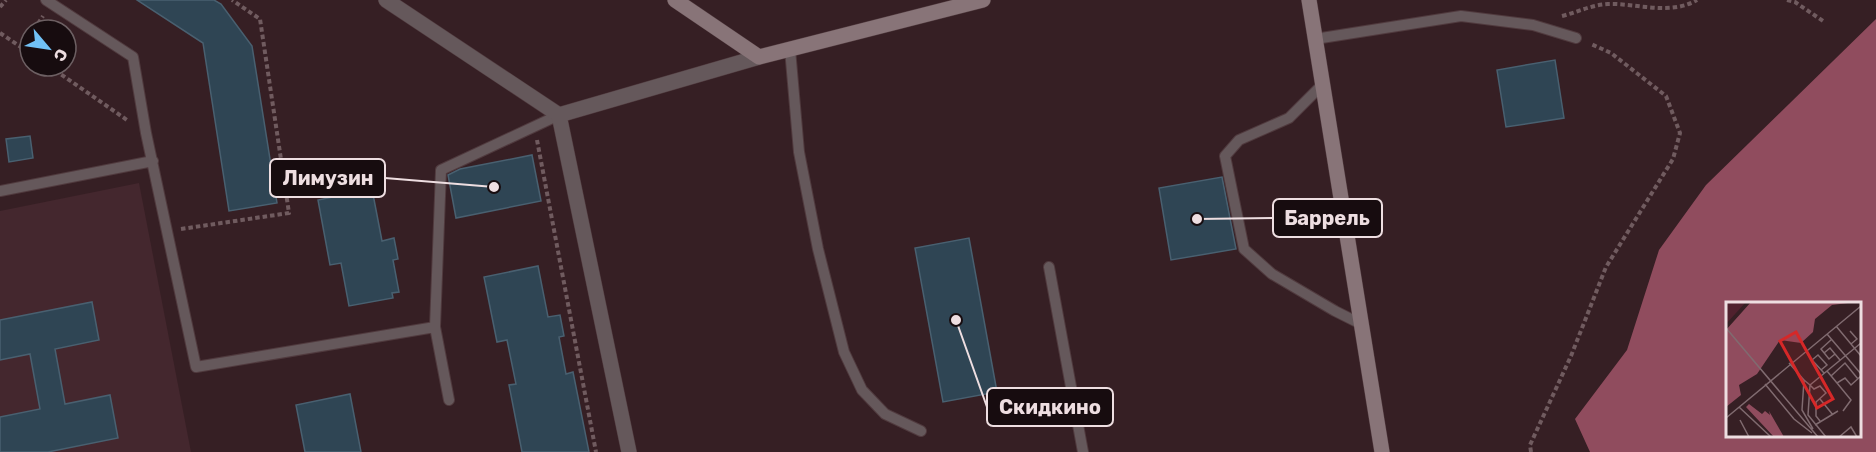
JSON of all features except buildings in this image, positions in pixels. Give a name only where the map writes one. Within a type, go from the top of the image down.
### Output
[{"type":"main road","points":[[675,0],[759,57],[983,0]]},
{"type":"main road","points":[[1309,0],[1382,452]]},
{"type":"street","points":[[386,0],[559,115],[629,452]]},
{"type":"street","points":[[559,115],[759,57]]},
{"type":"lane","points":[[46,0],[133,57],[146,133],[196,367],[435,327]]},
{"type":"lane","points":[[1315,39],[1461,16],[1533,25],[1576,38]]},
{"type":"lane","points":[[790,49],[799,152],[818,249],[843,352],[862,390],[885,414],[921,431]]},
{"type":"lane","points":[[1323,84],[1289,118],[1239,140],[1225,156],[1244,249],[1272,274],[1361,324]]},
{"type":"lane","points":[[449,400],[435,327],[441,170],[559,115]]},
{"type":"lane","points":[[0,190],[153,162]]},
{"type":"lane","points":[[1049,267],[1083,452]]},
{"type":"path","points":[[0,7],[6,0]]},
{"type":"path","points":[[167,231],[289,213],[260,19],[232,0]]},
{"type":"path","points":[[1533,25],[1592,5],[1677,7],[1697,0]]},
{"type":"path","points":[[1787,0],[1795,2],[1823,21]]},
{"type":"path","points":[[0,33],[18,45]]},
{"type":"path","points":[[1532,452],[1530,445],[1571,356],[1606,267],[1673,159],[1680,133],[1666,96],[1611,53],[1576,38]]},
{"type":"path","points":[[66,78],[146,133]]},
{"type":"path","points":[[534,127],[596,452]]},
{"type":"shaded area","points":[[1876,19],[1876,452],[1590,452],[1575,419],[1627,350],[1659,250],[1706,185]]},
{"type":"shaded area","points":[[139,183],[191,452],[0,452],[0,211]]},
{"type":"place","name":"Лимузин","points":[[494,187]]},
{"type":"place","name":"Баррель","points":[[1197,219]]},
{"type":"place","name":"Скидкино","points":[[956,320]]}]
